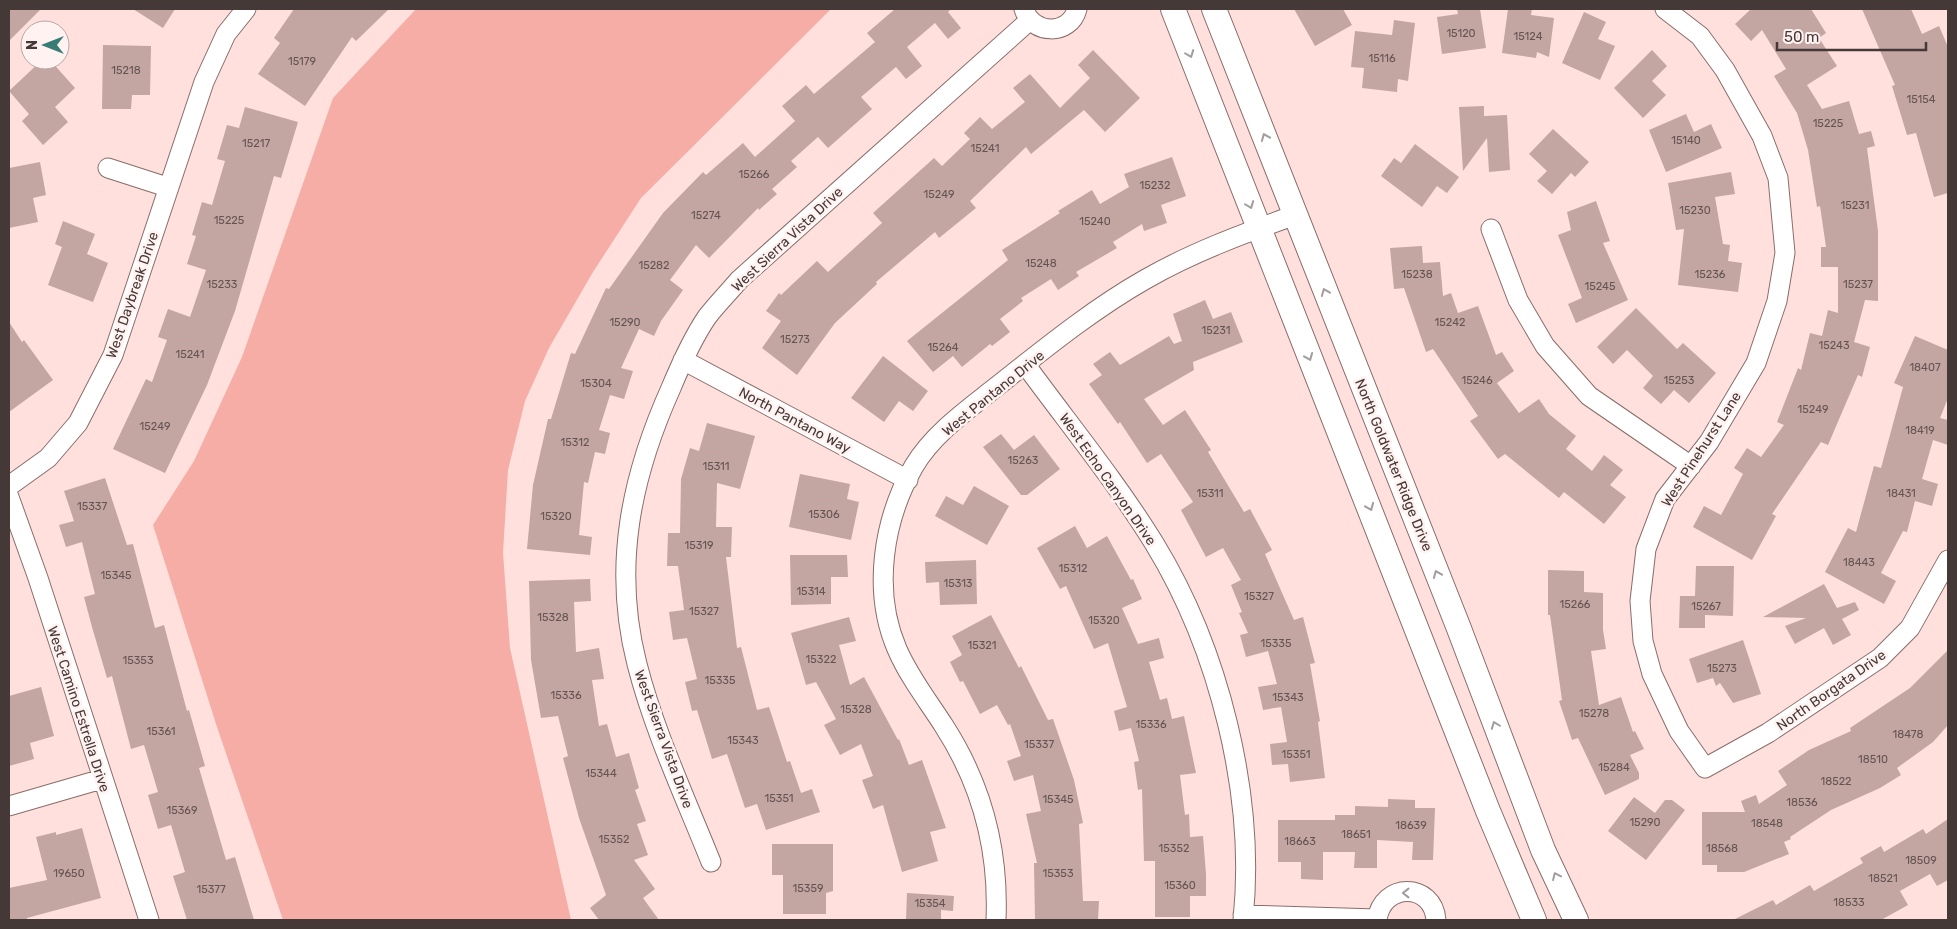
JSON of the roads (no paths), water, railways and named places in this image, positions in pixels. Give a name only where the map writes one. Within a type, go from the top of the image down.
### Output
[{"type":"street","name":"West Daybreak Drive","points":[[9,486],[48,458],[78,423],[114,355],[167,187],[204,82],[226,34],[246,9]]},
{"type":"street","name":"West Sierra Vista Drive","points":[[711,862],[648,701],[636,662],[626,592],[626,543],[633,494],[646,450],[683,360],[707,317],[740,280],[1027,15],[1046,29],[1055,29],[1070,21],[1077,9]]},
{"type":"street","points":[[1173,9],[1488,812],[1534,920]]},
{"type":"street","name":"North Goldwater Ridge Drive","points":[[1214,9],[1451,608],[1543,850],[1576,920]]},
{"type":"street","name":"West Pinehurst Lane","points":[[1665,9],[1700,36],[1725,70],[1762,136],[1778,178],[1785,253],[1777,301],[1756,363],[1709,442],[1666,499],[1646,549],[1640,601],[1643,641],[1652,674],[1679,731],[1704,768]]},
{"type":"street","points":[[108,168],[167,187]]},
{"type":"street","name":"West Pantano Drive","points":[[996,920],[994,851],[982,803],[946,729],[913,680],[897,649],[887,617],[883,586],[884,559],[891,521],[908,480],[915,465],[927,448],[956,419],[1025,364],[1147,278],[1259,228],[1295,215]]},
{"type":"street","points":[[1491,229],[1518,300],[1545,346],[1589,396],[1691,466]]},
{"type":"street","name":"North Pantano Way","points":[[683,360],[908,480]]},
{"type":"street","name":"West Echo Canyon Drive","points":[[1025,364],[1124,498],[1154,544],[1181,594],[1203,647],[1224,709],[1242,806],[1245,861],[1243,918]]},
{"type":"street","name":"West Camino Estrella Drive","points":[[9,497],[38,578],[149,920]]},
{"type":"street","name":"North Borgata Drive","points":[[1704,768],[1768,733],[1880,658],[1910,628],[1948,560]]},
{"type":"street","points":[[9,806],[102,779]]},
{"type":"street","points":[[1243,918],[1377,920],[1384,901],[1401,892],[1411,892],[1428,900],[1433,908],[1436,920]]}]
